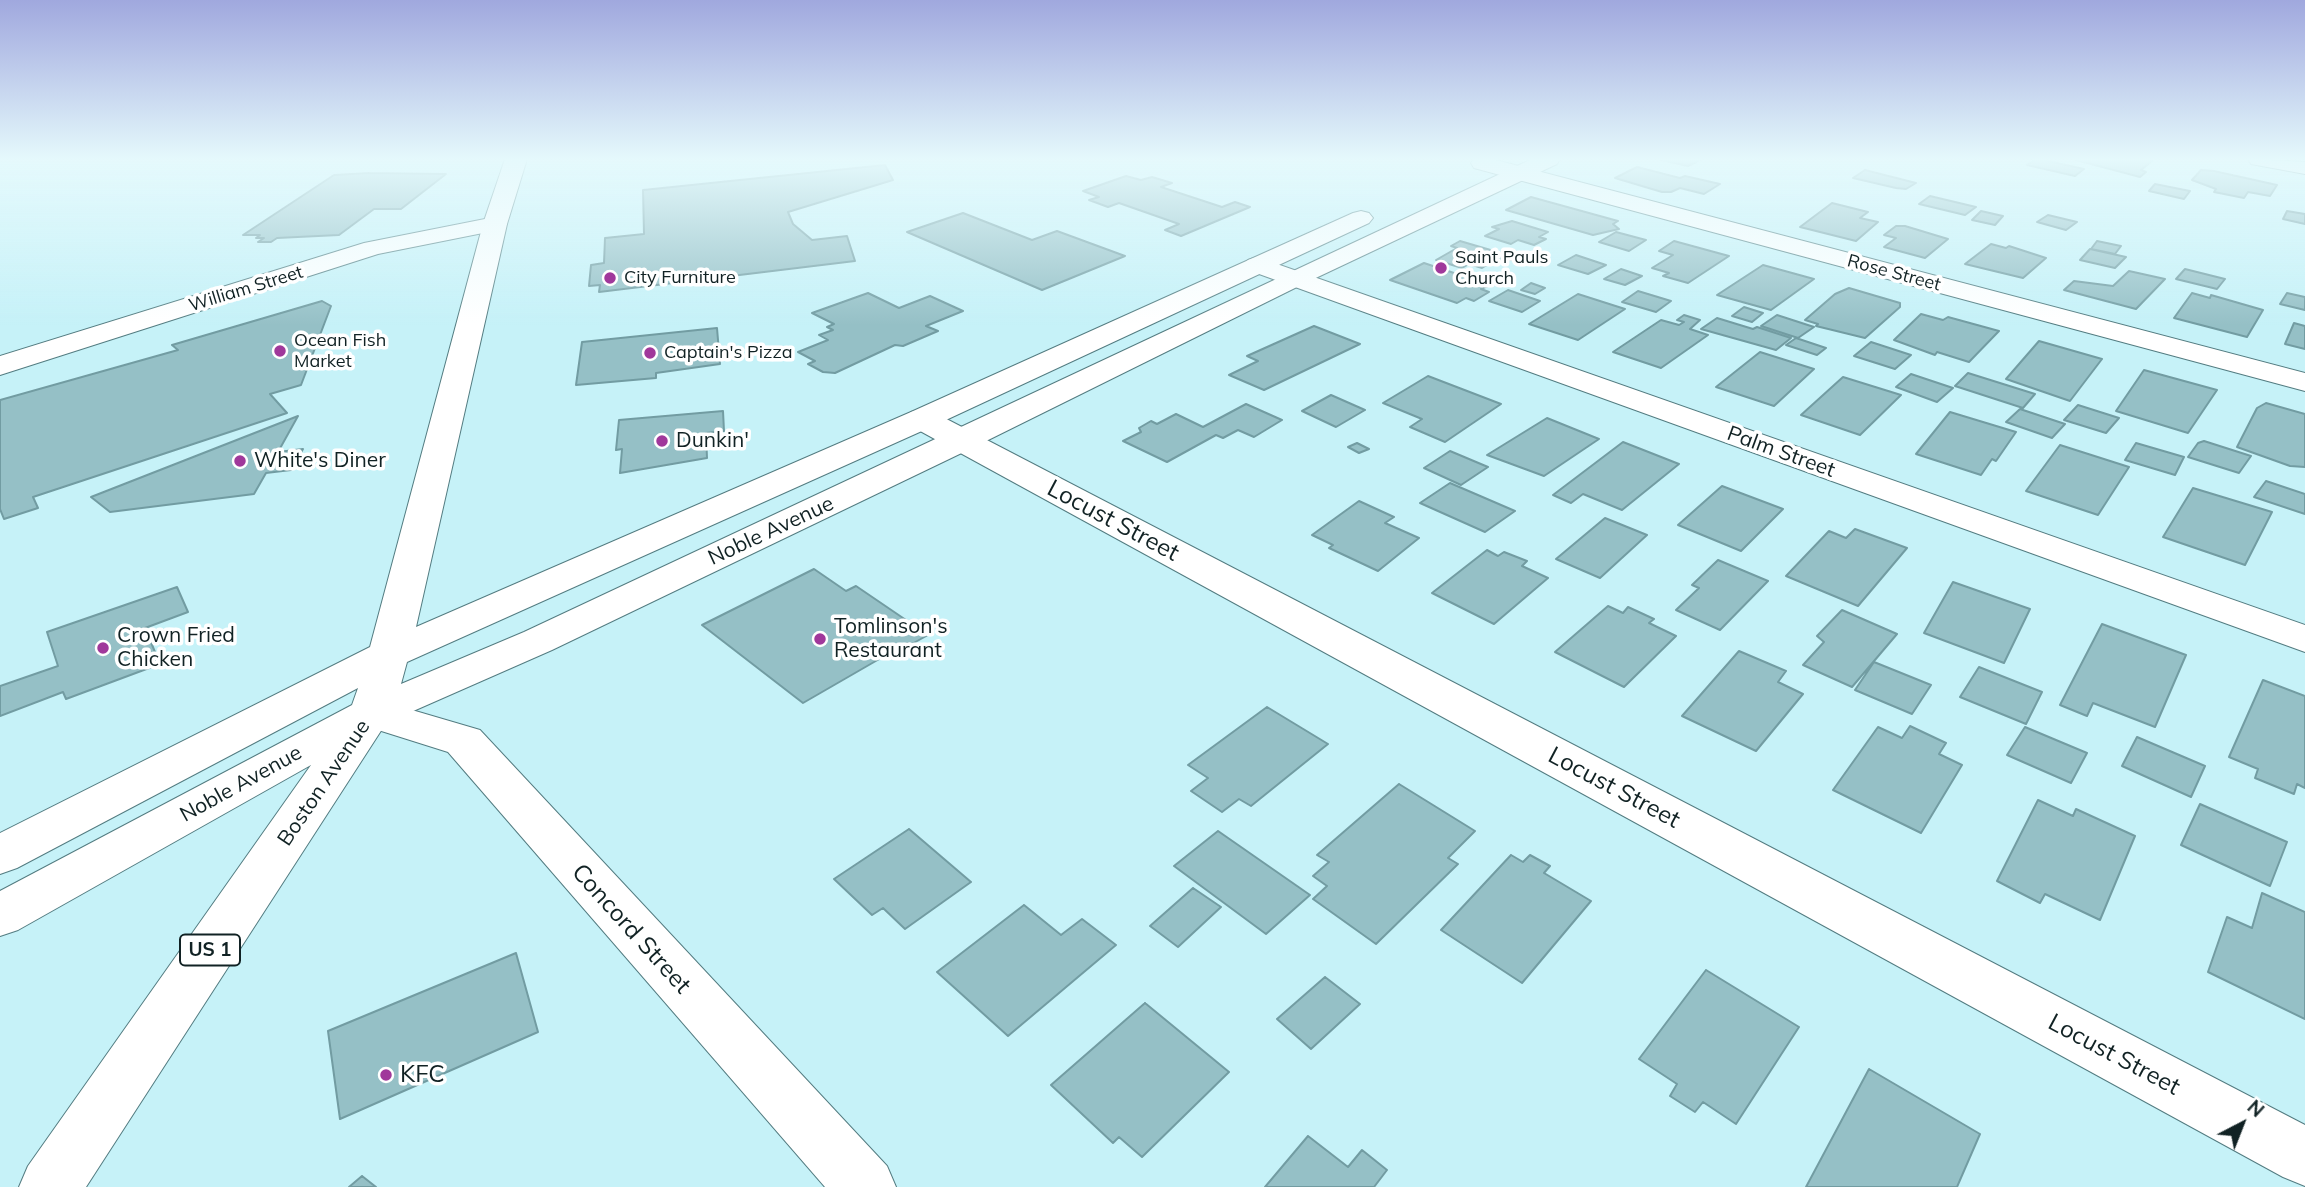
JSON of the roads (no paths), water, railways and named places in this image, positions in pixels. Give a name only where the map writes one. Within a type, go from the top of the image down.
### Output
[{"type":"main road","name":"Boston Avenue","points":[[50,1187],[371,713],[389,654],[498,214]]},
{"type":"main road","name":"Noble Avenue","points":[[0,855],[389,654],[922,419],[1368,214]]},
{"type":"main road","name":"Noble Avenue","points":[[0,915],[371,713],[538,641],[1431,214]]},
{"type":"main road","name":"Rose Street","points":[[1675,214],[2305,382]]},
{"type":"main road","name":"William Street","points":[[0,366],[373,248],[495,224]]},
{"type":"main road","name":"Palm Street","points":[[1257,265],[2305,639]]},
{"type":"main road","name":"Locust Street","points":[[922,419],[2305,1157]]},
{"type":"main road","name":"Concord Street","points":[[371,713],[464,741],[865,1187]]},
{"type":"place","name":"Saint Pauls Church","points":[[1441,268]]},
{"type":"place","name":"City Furniture","points":[[610,278]]},
{"type":"place","name":"Ocean Fish Market","points":[[280,351]]},
{"type":"place","name":"Captain's Pizza","points":[[650,353]]},
{"type":"place","name":"Dunkin'","points":[[662,441]]},
{"type":"place","name":"White's Diner","points":[[240,461]]},
{"type":"place","name":"Tomlinson's Restaurant","points":[[820,639]]},
{"type":"place","name":"Crown Fried Chicken","points":[[103,648]]},
{"type":"place","name":"KFC","points":[[386,1075]]}]
